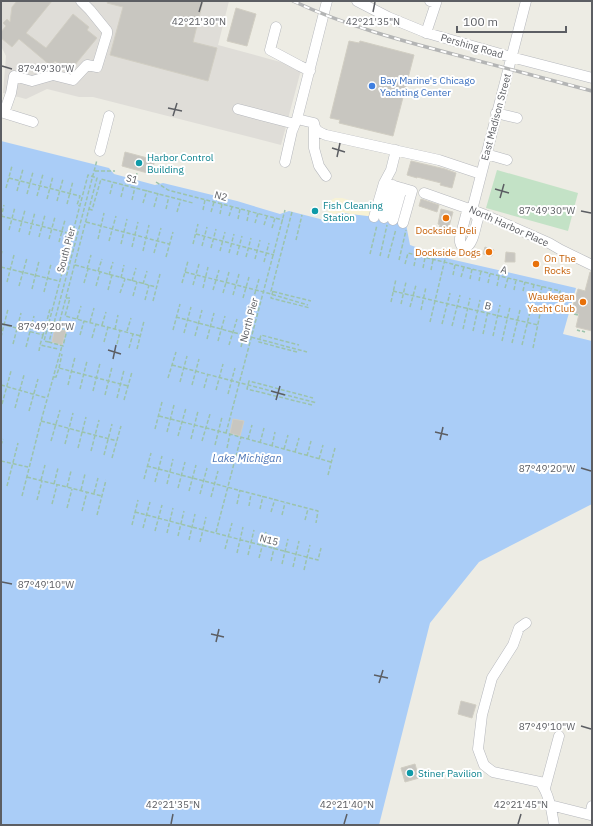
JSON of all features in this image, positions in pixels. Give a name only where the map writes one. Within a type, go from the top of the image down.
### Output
[{"type":"street","points":[[33,122],[3,112],[11,93],[14,76],[32,81],[53,75],[73,80],[87,65],[97,67],[107,30],[81,1]]},
{"type":"street","points":[[296,121],[327,1]]},
{"type":"street","name":"Pershing Road","points":[[357,1],[388,17],[426,33],[592,78]]},
{"type":"street","points":[[426,33],[436,3],[430,1]]},
{"type":"street","name":"East Madison Street","points":[[472,210],[526,1]]},
{"type":"street","points":[[276,27],[270,50],[310,70]]},
{"type":"street","points":[[238,109],[296,121],[314,123],[314,127],[318,132],[326,135],[439,160],[481,174]]},
{"type":"street","points":[[496,113],[517,118]]},
{"type":"street","points":[[98,156],[109,116]]},
{"type":"street","points":[[314,127],[314,148],[319,166],[326,176]]},
{"type":"street","points":[[391,221],[393,185],[385,169],[393,149]]},
{"type":"street","points":[[486,154],[507,160]]},
{"type":"street","points":[[391,221],[412,190],[393,185]]},
{"type":"street","name":"North Harbor Place","points":[[424,193],[472,210],[549,243],[592,265]]},
{"type":"street","points":[[526,623],[519,628],[513,645],[492,678],[482,715],[478,749],[484,765],[493,772],[540,782],[545,788],[554,825]]},
{"type":"street","points":[[545,788],[559,736]]},
{"type":"street","points":[[550,805],[590,815],[592,806]]},
{"type":"path","points":[[93,176],[98,156]]},
{"type":"path","points":[[6,188],[12,166]]},
{"type":"path","points":[[17,191],[23,169]]},
{"type":"path","points":[[94,171],[115,171]]},
{"type":"path","points":[[27,194],[33,172]]},
{"type":"path","points":[[136,177],[137,173]]},
{"type":"path","points":[[37,196],[43,174]]},
{"type":"path","points":[[58,328],[97,178],[93,176],[88,175],[44,341],[62,346]]},
{"type":"path","points":[[47,198],[53,176]]},
{"type":"path","name":"South Pier","points":[[49,342],[93,176]]},
{"type":"path","points":[[9,178],[80,196],[77,205],[80,206]]},
{"type":"path","points":[[57,201],[63,179]]},
{"type":"path","name":"S1","points":[[89,209],[92,210],[101,179],[193,203]]},
{"type":"path","points":[[67,204],[73,181]]},
{"type":"path","points":[[110,194],[113,182]]},
{"type":"path","name":"N2","points":[[156,182],[168,190],[283,220]]},
{"type":"path","points":[[121,197],[124,185]]},
{"type":"path","points":[[132,200],[135,187]]},
{"type":"path","points":[[143,203],[147,190]]},
{"type":"path","points":[[154,207],[158,193]]},
{"type":"path","points":[[166,209],[169,196]]},
{"type":"path","points":[[177,212],[181,199]]},
{"type":"path","points":[[203,210],[206,199]]},
{"type":"path","points":[[211,212],[214,202]]},
{"type":"path","points":[[220,214],[223,204]]},
{"type":"path","points":[[4,205],[1,217],[72,234]]},
{"type":"path","points":[[229,216],[232,206]]},
{"type":"path","points":[[9,230],[15,207]]},
{"type":"path","points":[[238,219],[240,209]]},
{"type":"path","points":[[19,232],[25,210]]},
{"type":"path","name":"North Pier","points":[[226,433],[286,210]]},
{"type":"path","points":[[246,221],[249,211]]},
{"type":"path","points":[[29,235],[35,212]]},
{"type":"path","points":[[292,212],[271,291],[273,291],[271,298],[310,308]]},
{"type":"path","points":[[98,238],[104,213]]},
{"type":"path","points":[[255,223],[258,213]]},
{"type":"path","points":[[39,237],[45,215]]},
{"type":"path","points":[[296,240],[302,215]]},
{"type":"path","points":[[109,241],[116,216]]},
{"type":"path","points":[[264,225],[267,216]]},
{"type":"path","points":[[49,240],[55,217]]},
{"type":"path","points":[[272,228],[275,218]]},
{"type":"path","points":[[120,244],[127,219]]},
{"type":"path","points":[[59,242],[65,220]]},
{"type":"path","points":[[370,254],[391,221]]},
{"type":"path","points":[[380,256],[391,221]]},
{"type":"path","points":[[388,258],[391,221]]},
{"type":"path","points":[[391,221],[399,260]]},
{"type":"path","points":[[86,222],[169,244]]},
{"type":"path","points":[[132,247],[138,222]]},
{"type":"path","points":[[193,244],[198,224]]},
{"type":"path","points":[[143,251],[149,225]]},
{"type":"path","points":[[202,246],[207,227]]},
{"type":"path","points":[[154,253],[161,228]]},
{"type":"path","points":[[211,248],[216,229]]},
{"type":"path","points":[[166,256],[172,232]]},
{"type":"path","points":[[220,251],[225,232]]},
{"type":"path","points":[[196,234],[274,255]]},
{"type":"path","points":[[229,253],[234,234]]},
{"type":"path","points":[[237,255],[242,236]]},
{"type":"path","points":[[246,257],[251,238]]},
{"type":"path","points":[[255,259],[260,240]]},
{"type":"path","points":[[264,262],[269,243]]},
{"type":"path","name":"A","points":[[405,264],[408,253],[560,290],[558,300]]},
{"type":"path","points":[[7,282],[14,254]]},
{"type":"path","points":[[84,283],[90,255]]},
{"type":"path","points":[[414,266],[416,255]]},
{"type":"path","points":[[430,322],[446,255]]},
{"type":"path","points":[[19,286],[26,258]]},
{"type":"path","points":[[422,268],[425,258]]},
{"type":"path","points":[[96,286],[102,259]]},
{"type":"path","points":[[431,270],[434,260]]},
{"type":"path","points":[[32,289],[39,261]]},
{"type":"path","points":[[182,282],[188,261]]},
{"type":"path","points":[[108,290],[113,262]]},
{"type":"path","points":[[44,292],[51,264]]},
{"type":"path","points":[[193,285],[199,264]]},
{"type":"path","points":[[75,265],[156,287]]},
{"type":"path","points":[[121,278],[124,265]]},
{"type":"path","points":[[453,275],[455,265]]},
{"type":"path","points":[[1,266],[60,282]]},
{"type":"path","points":[[203,288],[208,267]]},
{"type":"path","points":[[461,277],[464,267]]},
{"type":"path","points":[[132,281],[136,268]]},
{"type":"path","points":[[470,279],[472,269]]},
{"type":"path","points":[[213,290],[219,270]]},
{"type":"path","points":[[143,284],[147,271]]},
{"type":"path","points":[[479,281],[481,271]]},
{"type":"path","points":[[185,272],[308,304]]},
{"type":"path","points":[[223,293],[229,272]]},
{"type":"path","points":[[153,301],[160,274]]},
{"type":"path","points":[[233,295],[239,274]]},
{"type":"path","points":[[488,283],[490,274]]},
{"type":"path","points":[[496,286],[499,276]]},
{"type":"path","points":[[243,298],[249,277]]},
{"type":"path","points":[[505,288],[508,278]]},
{"type":"path","points":[[120,293],[125,279]]},
{"type":"path","points":[[391,302],[396,279]]},
{"type":"path","points":[[253,300],[259,280]]},
{"type":"path","points":[[514,290],[516,280]]},
{"type":"path","points":[[133,296],[137,282]]},
{"type":"path","points":[[400,304],[406,282]]},
{"type":"path","points":[[522,292],[525,282]]},
{"type":"path","points":[[410,307],[416,284]]},
{"type":"path","points":[[532,294],[534,284]]},
{"type":"path","points":[[145,300],[149,285]]},
{"type":"path","points":[[540,296],[542,286]]},
{"type":"path","points":[[421,310],[426,287]]},
{"type":"path","points":[[549,297],[551,288]]},
{"type":"path","points":[[273,291],[311,302]]},
{"type":"path","name":"B","points":[[393,291],[538,325]]},
{"type":"path","points":[[442,324],[450,293]]},
{"type":"path","points":[[452,326],[460,295]]},
{"type":"path","points":[[66,298],[70,298],[65,316],[141,336]]},
{"type":"path","points":[[462,329],[470,298]]},
{"type":"path","points":[[473,331],[480,300]]},
{"type":"path","points":[[483,334],[490,302]]},
{"type":"path","points":[[173,330],[180,304]]},
{"type":"path","points":[[493,336],[500,305]]},
{"type":"path","points":[[77,319],[81,306]]},
{"type":"path","points":[[184,333],[191,307]]},
{"type":"path","points":[[502,341],[510,307]]},
{"type":"path","points":[[90,322],[94,308]]},
{"type":"path","points":[[1,337],[8,309]]},
{"type":"path","points":[[39,351],[50,309],[53,310]]},
{"type":"path","points":[[195,336],[202,310]]},
{"type":"path","points":[[512,343],[520,310]]},
{"type":"path","points":[[13,344],[21,312]]},
{"type":"path","points":[[102,326],[106,312]]},
{"type":"path","points":[[522,345],[530,312]]},
{"type":"path","points":[[207,339],[214,313]]},
{"type":"path","points":[[532,348],[540,314]]},
{"type":"path","points":[[574,314],[578,315]]},
{"type":"path","points":[[114,329],[118,315]]},
{"type":"path","points":[[26,347],[34,316]]},
{"type":"path","points":[[218,342],[225,316]]},
{"type":"path","points":[[176,317],[307,352]]},
{"type":"path","points":[[127,332],[130,318]]},
{"type":"path","points":[[229,344],[237,319]]},
{"type":"path","points":[[80,335],[84,321]]},
{"type":"path","points":[[137,349],[144,321]]},
{"type":"path","points":[[241,347],[248,321]]},
{"type":"path","points":[[1,324],[43,335]]},
{"type":"path","points":[[92,338],[96,324]]},
{"type":"path","points":[[22,496],[47,398],[67,330],[53,327]]},
{"type":"path","points":[[104,342],[108,327]]},
{"type":"path","points":[[117,344],[120,330]]},
{"type":"path","points":[[577,330],[582,331]]},
{"type":"path","points":[[129,348],[133,334]]},
{"type":"path","points":[[260,339],[261,335],[300,345]]},
{"type":"path","points":[[260,339],[259,342],[297,352]]},
{"type":"path","points":[[40,345],[58,349]]},
{"type":"path","points":[[168,378],[176,352]]},
{"type":"path","points":[[54,377],[56,377],[62,354]]},
{"type":"path","points":[[180,382],[188,356]]},
{"type":"path","points":[[68,385],[75,357]]},
{"type":"path","points":[[192,385],[199,359]]},
{"type":"path","points":[[80,389],[87,361]]},
{"type":"path","points":[[93,391],[100,363]]},
{"type":"path","points":[[216,390],[223,364]]},
{"type":"path","points":[[172,365],[317,403]]},
{"type":"path","points":[[105,395],[112,367]]},
{"type":"path","points":[[59,368],[128,386]]},
{"type":"path","points":[[228,394],[235,368]]},
{"type":"path","points":[[117,398],[124,370]]},
{"type":"path","points":[[2,404],[11,371]]},
{"type":"path","points":[[124,400],[132,372]]},
{"type":"path","points":[[204,388],[208,374]]},
{"type":"path","points":[[15,408],[24,375]]},
{"type":"path","points":[[29,411],[38,378]]},
{"type":"path","points":[[248,385],[250,381],[313,398]]},
{"type":"path","points":[[1,385],[47,398]]},
{"type":"path","points":[[248,385],[247,389],[312,405]]},
{"type":"path","points":[[155,429],[162,402]]},
{"type":"path","points":[[166,432],[174,405]]},
{"type":"path","points":[[178,436],[186,408]]},
{"type":"path","points":[[51,441],[60,410]]},
{"type":"path","points":[[190,439],[198,411]]},
{"type":"path","points":[[64,444],[73,413]]},
{"type":"path","points":[[202,441],[210,414]]},
{"type":"path","points":[[159,416],[332,462]]},
{"type":"path","points":[[78,448],[86,417]]},
{"type":"path","points":[[214,445],[222,417]]},
{"type":"path","points":[[91,451],[99,420]]},
{"type":"path","points":[[41,421],[117,441]]},
{"type":"path","points":[[104,455],[112,424]]},
{"type":"path","points":[[248,439],[252,425]]},
{"type":"path","points":[[112,458],[121,426]]},
{"type":"path","points":[[260,443],[264,428]]},
{"type":"path","points":[[272,446],[276,432]]},
{"type":"path","points":[[226,448],[230,434]]},
{"type":"path","points":[[284,449],[288,435]]},
{"type":"path","points":[[215,533],[241,437]]},
{"type":"path","points":[[295,452],[299,438]]},
{"type":"path","points":[[1,445],[2,439]]},
{"type":"path","points":[[307,456],[311,441]]},
{"type":"path","points":[[7,486],[18,443]]},
{"type":"path","points":[[320,459],[323,445]]},
{"type":"path","points":[[328,475],[335,448]]},
{"type":"path","points":[[144,479],[151,453]]},
{"type":"path","points":[[155,482],[162,456]]},
{"type":"path","points":[[167,484],[173,459]]},
{"type":"path","points":[[1,461],[29,468]]},
{"type":"path","points":[[178,488],[185,462]]},
{"type":"path","points":[[37,500],[45,464]]},
{"type":"path","points":[[189,491],[196,465]]},
{"type":"path","points":[[147,466],[318,511],[316,523]]},
{"type":"path","points":[[52,504],[58,468]]},
{"type":"path","points":[[200,494],[207,468]]},
{"type":"path","points":[[67,488],[72,471]]},
{"type":"path","points":[[211,497],[218,471]]},
{"type":"path","points":[[80,491],[85,474]]},
{"type":"path","points":[[27,477],[102,496]]},
{"type":"path","points":[[94,494],[98,478]]},
{"type":"path","points":[[97,515],[106,480]]},
{"type":"path","points":[[67,508],[72,489]]},
{"type":"path","points":[[237,504],[240,490]]},
{"type":"path","points":[[82,511],[87,492]]},
{"type":"path","points":[[249,506],[251,493]]},
{"type":"path","points":[[260,509],[263,496]]},
{"type":"path","points":[[132,525],[138,500]]},
{"type":"path","points":[[271,512],[275,500]]},
{"type":"path","points":[[143,528],[150,502]]},
{"type":"path","points":[[282,515],[285,502]]},
{"type":"path","points":[[155,530],[162,505]]},
{"type":"path","points":[[167,533],[173,508]]},
{"type":"path","points":[[305,520],[308,508]]},
{"type":"path","points":[[178,536],[184,511]]},
{"type":"path","name":"N15","points":[[135,512],[318,560],[321,548]]},
{"type":"path","points":[[189,540],[195,514]]},
{"type":"path","points":[[200,542],[206,516]]},
{"type":"path","points":[[226,549],[232,524]]},
{"type":"path","points":[[237,552],[243,527]]},
{"type":"path","points":[[248,555],[254,530]]},
{"type":"path","points":[[259,558],[266,532]]},
{"type":"path","points":[[271,561],[277,536]]},
{"type":"path","points":[[282,564],[288,538]]},
{"type":"path","points":[[293,567],[299,542]]},
{"type":"path","points":[[304,570],[310,545]]},
{"type":"shaded area","points":[[1,1],[229,1],[218,45],[284,63],[301,70],[281,145],[93,97],[79,97],[47,89],[26,99],[3,93],[6,56],[1,46]]},
{"type":"green space","points":[[497,170],[578,193],[568,231],[486,208]]},
{"type":"sand","points":[[335,198],[342,198],[368,205],[370,210],[369,217],[342,213],[329,215],[326,203]]},
{"type":"water","name":"Lake Michigan","points":[[1,141],[109,168],[114,174],[155,185],[163,183],[237,201],[280,214],[289,211],[324,220],[329,215],[342,213],[384,218],[406,224],[410,245],[450,259],[576,288],[563,334],[592,341],[592,504],[479,562],[430,623],[379,825],[1,825]]},
{"type":"building","points":[[17,1],[52,1],[26,33],[46,48],[73,14],[89,27],[87,30],[97,38],[69,72],[55,61],[51,66],[19,39],[12,47],[1,38],[1,32],[6,26],[3,23],[7,19],[10,22],[12,7]]},
{"type":"building","points":[[108,1],[203,1],[193,42],[217,48],[208,81],[110,55],[123,7],[107,3]]},
{"type":"building","points":[[236,8],[256,14],[247,46],[227,41]]},
{"type":"building","name":"Bay Marine's Chicago Yachting Center","points":[[349,41],[359,43],[360,41],[414,55],[393,136],[339,123],[340,120],[330,118]]},
{"type":"building","name":"Harbor Control Building","points":[[125,152],[155,160],[151,174],[122,166]]},
{"type":"building","points":[[411,161],[456,173],[452,188],[440,185],[441,183],[407,175]]},
{"type":"building","points":[[421,199],[439,205],[437,212],[419,206]]},
{"type":"building","name":"Dockside Deli","points":[[441,209],[453,212],[448,230],[439,228],[440,225],[438,224]]},
{"type":"building","name":"Dockside Dogs","points":[[485,247],[494,250],[492,256],[483,254]]},
{"type":"building","points":[[506,252],[515,253],[515,262],[505,262]]},
{"type":"building","name":"Waukegan Yacht Club","points":[[590,272],[592,272],[592,331],[576,327],[579,314],[571,312],[578,289],[585,291]]},
{"type":"building","points":[[55,328],[66,331],[62,345],[52,342]]},
{"type":"building","points":[[233,419],[244,421],[240,436],[230,433]]},
{"type":"building","points":[[461,701],[476,705],[472,718],[458,714]]},
{"type":"building","name":"Stiner Pavilion","points":[[415,764],[419,778],[405,782],[401,768]]},
{"type":"railway","points":[[293,1],[333,18],[396,39],[592,91]]},
{"type":"place","name":"Bay Marine's Chicago Yachting Center","points":[[372,86]]},
{"type":"place","name":"Harbor Control Building","points":[[139,163]]},
{"type":"place","name":"Fish Cleaning Station","points":[[315,211]]},
{"type":"place","name":"Dockside Deli","points":[[446,218]]},
{"type":"place","name":"Dockside Dogs","points":[[489,252]]},
{"type":"place","name":"On The Rocks","points":[[536,264]]},
{"type":"place","name":"Waukegan Yacht Club","points":[[583,302]]},
{"type":"place","name":"Stiner Pavilion","points":[[410,773]]}]
